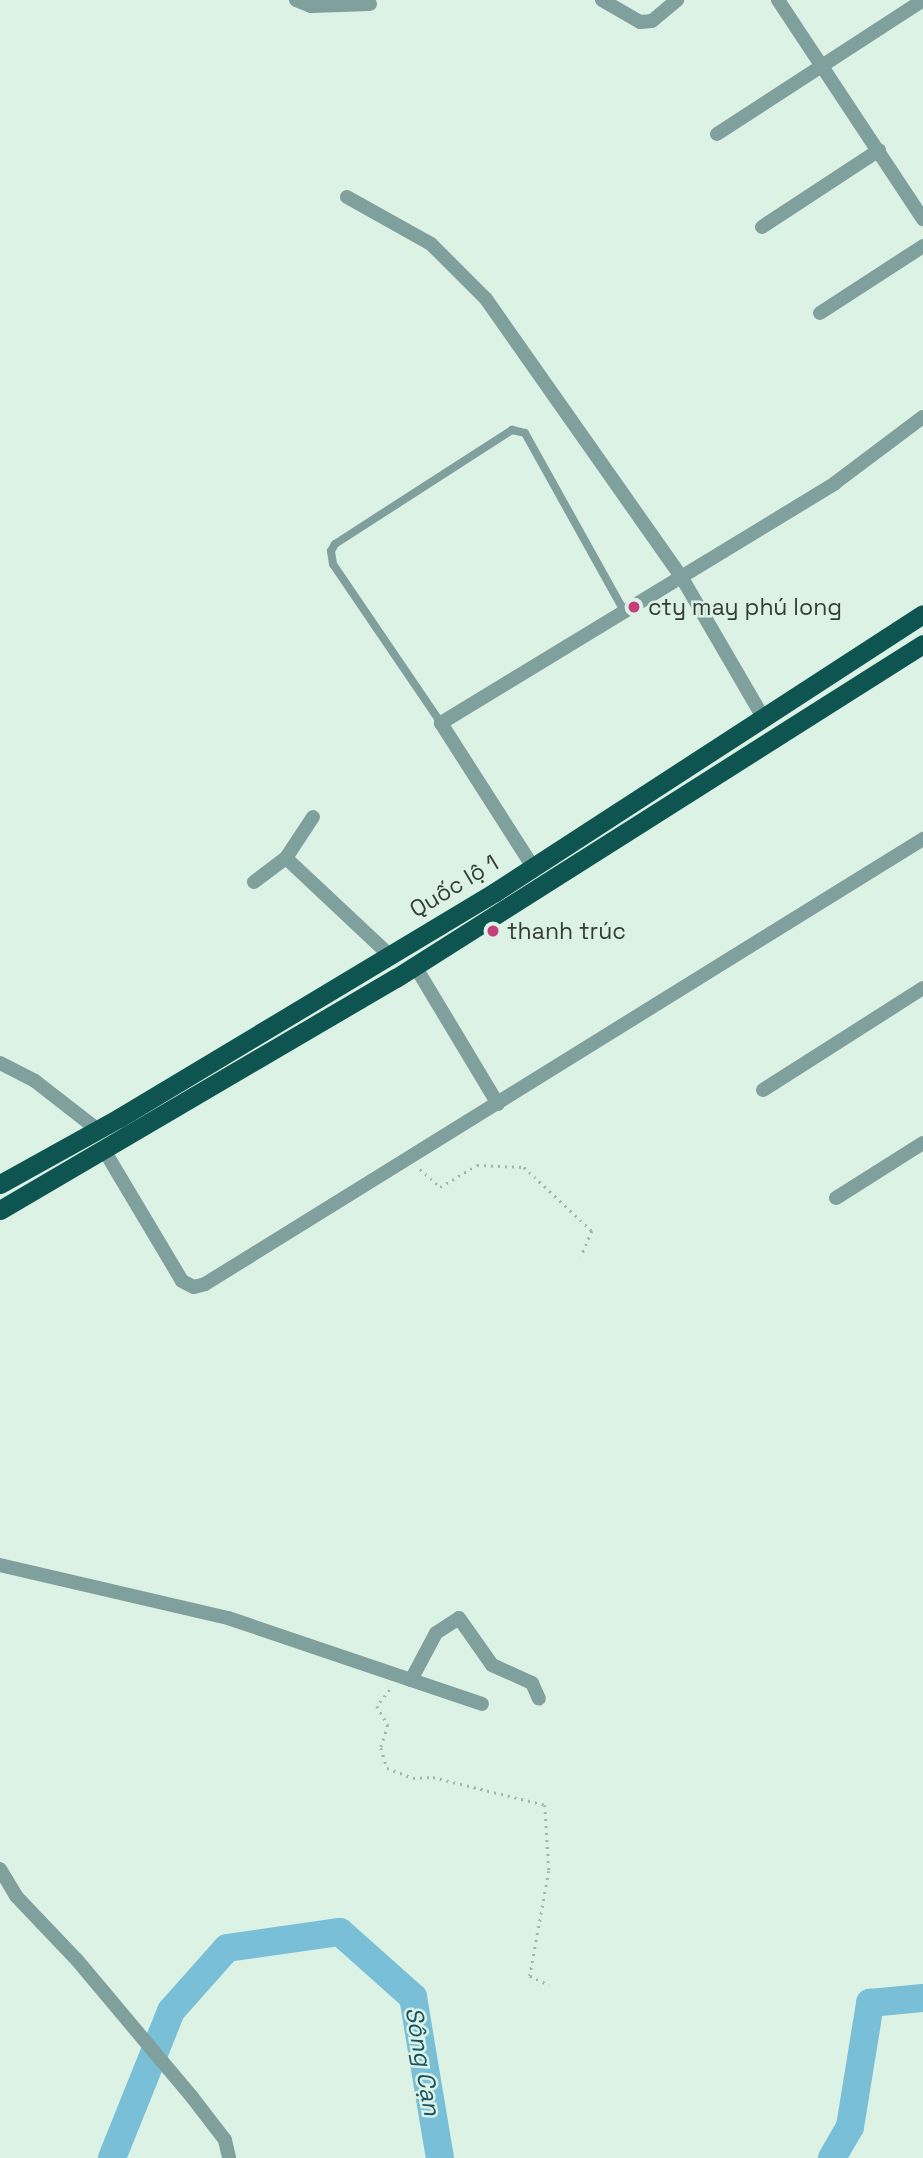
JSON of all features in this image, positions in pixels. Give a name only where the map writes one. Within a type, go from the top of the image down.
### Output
[{"type":"highway","name":"Quốc lộ 1","points":[[0,1184],[98,1130],[533,867],[923,614]]},
{"type":"highway","name":"Quốc lộ 1","points":[[0,1210],[415,966],[923,644]]},
{"type":"street","points":[[296,0],[311,6],[370,4]]},
{"type":"street","points":[[602,0],[640,22],[652,21],[677,0]]},
{"type":"street","points":[[778,0],[823,62],[923,219]]},
{"type":"street","points":[[717,134],[823,62],[923,0]]},
{"type":"street","points":[[762,227],[879,150]]},
{"type":"street","points":[[347,197],[431,244],[468,277],[533,362],[682,578],[764,717]]},
{"type":"street","points":[[821,313],[923,246]]},
{"type":"street","points":[[533,867],[441,723],[835,483],[923,417]]},
{"type":"street","points":[[254,882],[286,858],[313,817]]},
{"type":"street","points":[[104,1150],[182,1281],[194,1287],[498,1104],[923,839]]},
{"type":"street","points":[[286,858],[387,953]]},
{"type":"street","points":[[415,966],[498,1104]]},
{"type":"street","points":[[763,1090],[923,988]]},
{"type":"street","points":[[0,1063],[35,1081],[98,1130]]},
{"type":"street","points":[[836,1198],[923,1143]]},
{"type":"street","points":[[0,1566],[228,1618],[482,1704]]},
{"type":"street","points":[[411,1680],[436,1633],[459,1618],[492,1665],[532,1684],[539,1699]]},
{"type":"street","points":[[0,1870],[16,1896],[134,2026],[192,2097],[225,2140],[229,2158]]},
{"type":"lane","points":[[441,723],[333,564],[331,551],[335,544],[512,430],[525,433],[624,611]]},
{"type":"path","points":[[409,1157],[440,1187],[477,1165],[524,1167],[592,1231],[580,1257]]},
{"type":"path","points":[[391,1673],[392,1688],[377,1706],[388,1726],[381,1748],[387,1768],[413,1778],[433,1777],[545,1805],[549,1871],[530,1976],[549,1985]]},
{"type":"waterway","name":"Sông Cạn","points":[[112,2158],[171,2011],[227,1948],[340,1932],[413,1997],[440,2158]]},
{"type":"waterway","name":"Sông Cạn","points":[[832,2158],[850,2127],[870,2003],[923,1998]]},
{"type":"place","name":"cty may phú long","points":[[634,607]]},
{"type":"place","name":"thanh trúc","points":[[493,931]]}]
